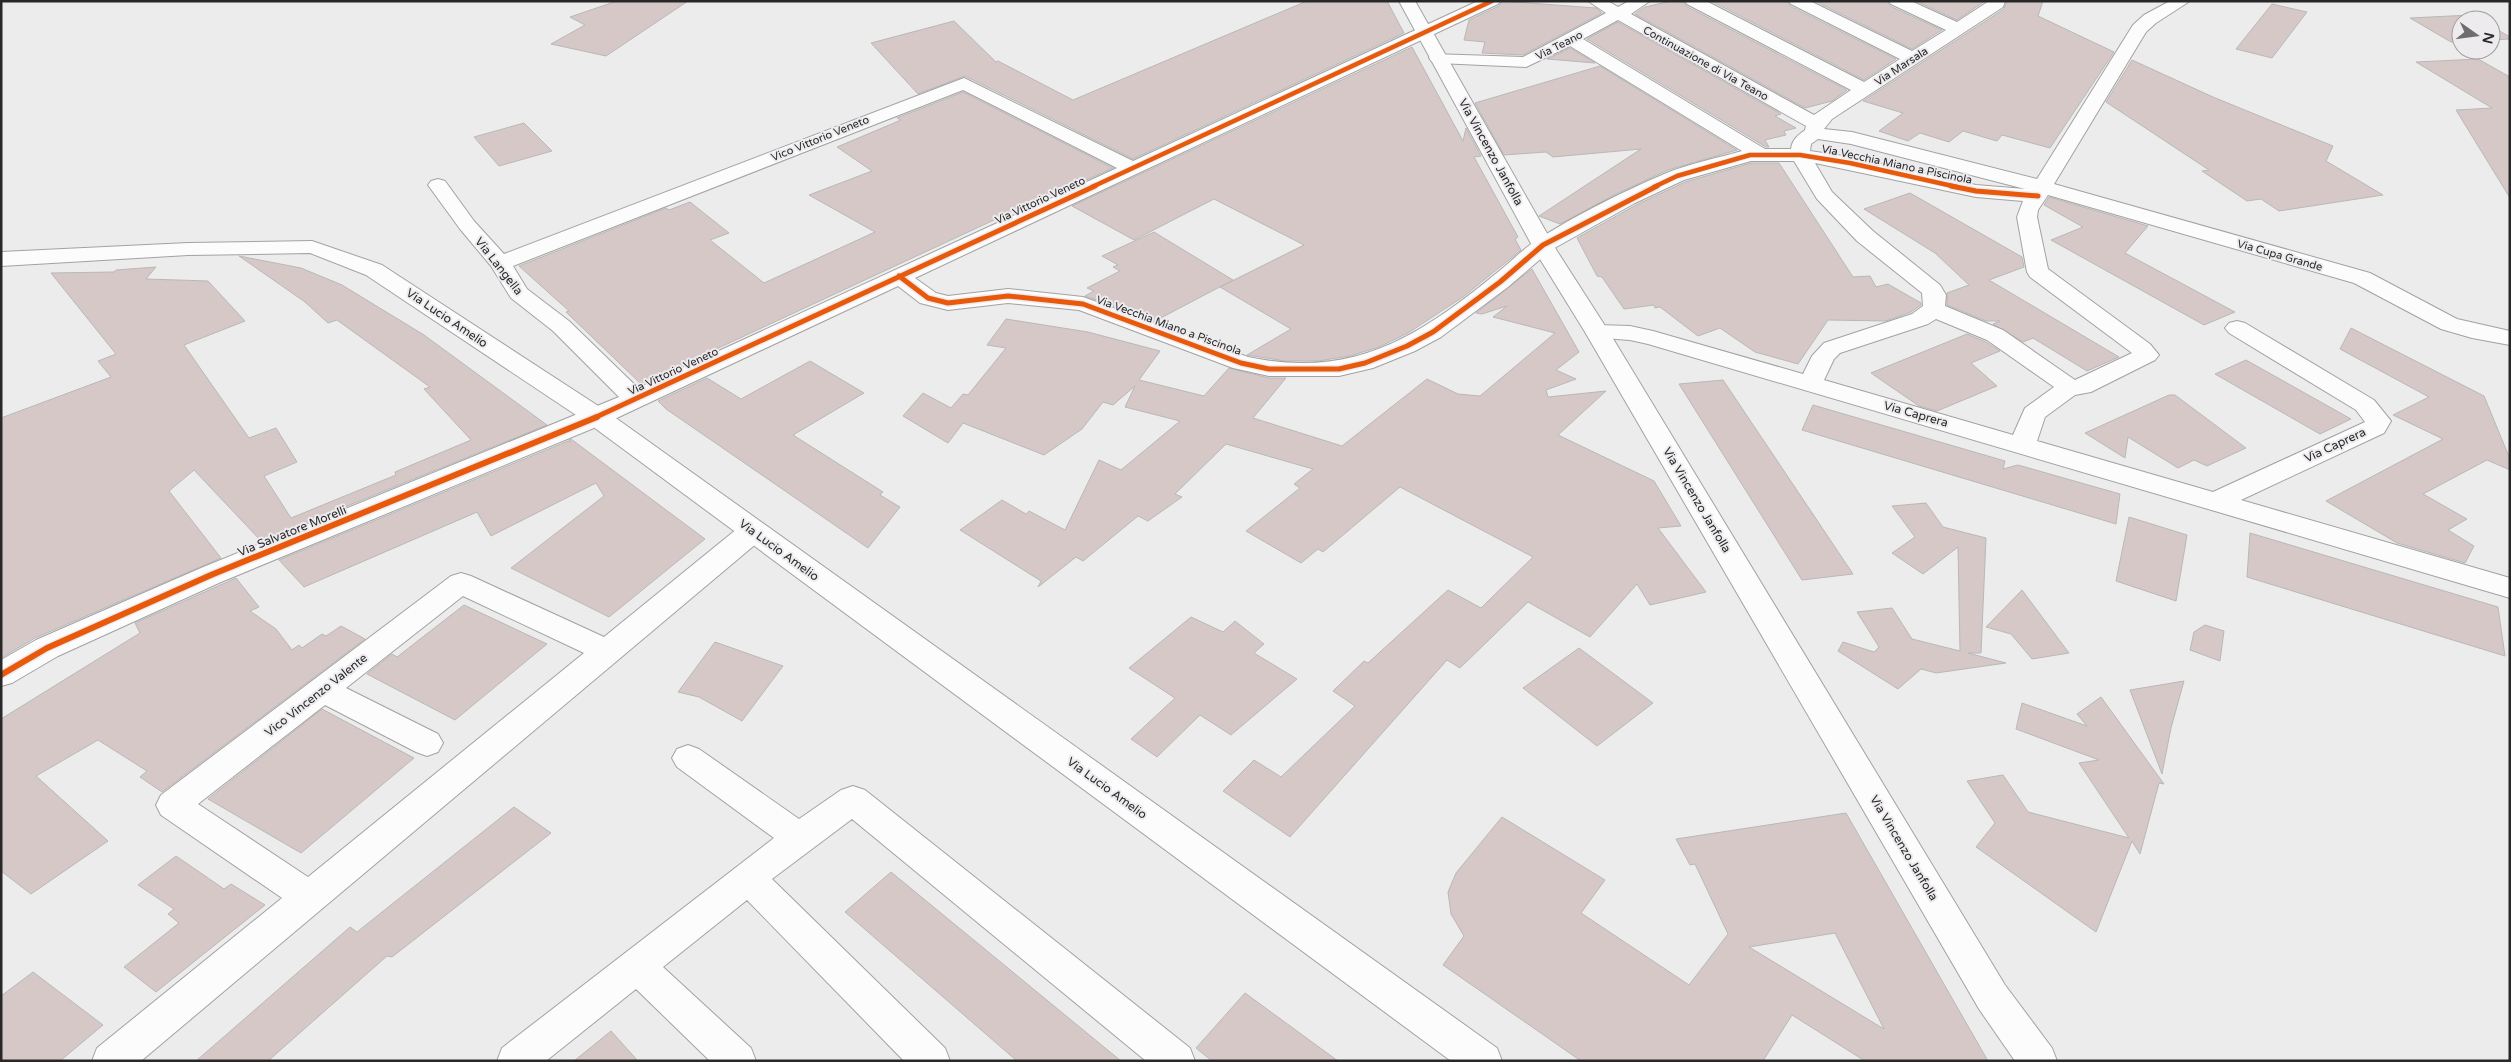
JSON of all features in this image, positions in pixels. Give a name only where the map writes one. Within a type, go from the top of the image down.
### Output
[{"type":"street","name":"Via Vincenzo Janfolla","points":[[1406,1],[1543,245],[1597,332],[1992,997],[2038,1061]]},
{"type":"street","name":"Via Vittorio Veneto","points":[[596,417],[1492,1]]},
{"type":"street","name":"Continuazione di Via Teano","points":[[1596,1],[1815,129]]},
{"type":"street","name":"Via Teano","points":[[1438,58],[1526,62],[1642,1]]},
{"type":"street","points":[[1694,1],[1865,90]]},
{"type":"street","points":[[1797,1],[1913,58]]},
{"type":"street","points":[[1897,1],[1958,29]]},
{"type":"street","points":[[1933,309],[1995,335],[2062,381],[2069,388],[2082,387],[2146,355],[2142,349],[2036,269],[2027,217],[2028,210],[2139,29],[2150,19],[2182,1]]},
{"type":"street","name":"Via Marsala","points":[[1815,129],[1825,115],[1996,3]]},
{"type":"street","points":[[1571,39],[1758,154]]},
{"type":"street","name":"Vico Vittorio Veneto","points":[[500,264],[964,83],[1132,168]]},
{"type":"street","name":"Via Vecchia Miano a Piscinola","points":[[1794,154],[1815,129],[2040,191]]},
{"type":"street","name":"Via Vecchia Miano a Piscinola","points":[[899,276],[928,298],[948,303],[1008,296],[1083,304],[1241,363],[1269,369],[1339,369],[1365,363],[1408,346],[1433,332],[1500,282],[1543,245],[1664,182],[1700,168],[1758,154],[1794,154],[1850,163],[1976,191],[2040,191]]},
{"type":"street","points":[[1794,154],[1836,208],[1865,236],[1932,290],[1936,296],[1936,304],[1933,309],[1920,319],[1832,348],[1824,356],[1810,383]]},
{"type":"street","name":"Via Langella","points":[[438,185],[500,264],[519,293],[562,326],[635,399]]},
{"type":"street","name":"Via Cupa Grande","points":[[2040,191],[2362,278],[2449,324],[2472,332],[2510,338]]},
{"type":"street","name":"Via Lucio Amelio","points":[[1,259],[188,249],[312,247],[374,270],[596,417],[1483,1061]]},
{"type":"street","name":"Via Caprera","points":[[2217,501],[2375,426],[2378,421],[2365,405],[2237,328]]},
{"type":"street","name":"Via Caprera","points":[[1597,332],[1630,333],[1653,338],[2510,588]]},
{"type":"street","points":[[2022,446],[2034,413],[2067,392],[2069,388]]},
{"type":"street","name":"Via Salvatore Morelli","points":[[1,675],[47,648],[211,575],[596,417]]},
{"type":"street","points":[[111,1061],[752,531]]},
{"type":"street","name":"Vico Vincenzo Valente","points":[[308,898],[173,805],[461,583],[606,651]]},
{"type":"street","points":[[322,690],[427,743]]},
{"type":"street","points":[[688,758],[800,838]]},
{"type":"street","points":[[516,1061],[748,878],[853,800],[1176,1061]]},
{"type":"street","points":[[748,878],[931,1061]]},
{"type":"street","points":[[637,966],[737,1061]]},
{"type":"street","name":"Via Vincenzo Janfolla","points":[[1992,997],[2020,1061]]},
{"type":"building","points":[[617,1],[688,1],[606,56],[551,44],[585,25],[570,17]]},
{"type":"building","points":[[1307,1],[1387,1],[1404,33],[1133,159],[965,76],[918,94],[871,43],[954,21],[996,62],[998,61],[1073,100]]},
{"type":"building","points":[[1502,1],[1596,8],[1602,13],[1523,55],[1482,53],[1485,42],[1464,40],[1469,20],[1499,6]]},
{"type":"building","points":[[1671,1],[1683,1],[1686,6],[1847,90],[1832,101],[1805,108],[1635,14],[1645,7]]},
{"type":"building","points":[[1711,1],[1787,1],[1790,6],[1896,59],[1864,80]]},
{"type":"building","points":[[1815,1],[1887,1],[1890,6],[1942,30],[1912,49]]},
{"type":"building","points":[[1916,1],[1985,1],[1957,20]]},
{"type":"building","points":[[2007,1],[2043,1],[2038,16],[2114,52],[2050,148],[2002,135],[1997,141],[1963,131],[1949,142],[1920,133],[1908,141],[1879,131],[1903,113],[1863,101],[2004,9]]},
{"type":"building","points":[[2272,4],[2307,12],[2272,58],[2236,49]]},
{"type":"building","points":[[2451,16],[2451,42],[2410,18]]},
{"type":"building","points":[[1618,22],[1781,114],[1775,116],[1796,128],[1784,131],[1786,135],[1765,140],[1769,147],[1766,147],[1587,39]]},
{"type":"building","points":[[2501,32],[2510,37],[2510,39],[2501,39]]},
{"type":"building","points":[[1412,47],[1463,141],[1466,128],[1481,156],[1474,157],[1518,237],[1515,239],[1521,250],[1463,297],[1408,333],[1379,347],[1350,356],[1318,361],[1285,361],[1247,355],[1291,329],[1220,287],[1304,245],[1214,199],[1134,240],[1072,206]]},
{"type":"building","points":[[1570,48],[1595,63],[1547,59]]},
{"type":"building","points":[[2132,60],[2213,97],[2333,146],[2326,161],[2383,195],[2279,211],[2261,199],[2247,201],[2202,171],[2209,170],[2106,102]]},
{"type":"building","points":[[2480,60],[2510,77],[2510,198],[2456,110],[2492,108],[2416,62]]},
{"type":"building","points":[[1600,66],[1737,150],[1668,170],[1618,193],[1560,224],[1539,216],[1641,149],[1553,157],[1546,152],[1504,155],[1475,103]]},
{"type":"building","points":[[963,92],[1113,168],[1053,195],[1050,194],[641,384],[566,312],[569,311],[519,266],[666,208],[669,210],[690,202],[729,233],[710,240],[764,283],[875,232],[809,195],[872,171],[837,147],[901,120],[897,118]]},
{"type":"building","points":[[524,123],[552,151],[499,166],[474,137]]},
{"type":"building","points":[[1751,163],[1779,163],[1853,277],[1870,276],[1876,287],[1888,284],[1921,303],[1921,305],[1911,312],[1886,321],[1828,320],[1798,364],[1755,352],[1720,328],[1698,336],[1660,307],[1655,308],[1654,305],[1624,309],[1602,277],[1597,276],[1577,238],[1636,205],[1685,182]]},
{"type":"building","points":[[1910,193],[2022,257],[2024,267],[1989,280],[2119,357],[2087,371],[2033,338],[2023,342],[1993,324],[2000,321],[1986,321],[1947,305],[1947,293],[1969,285],[1935,253],[1864,209]]},
{"type":"building","points":[[2049,197],[2148,226],[2125,253],[2235,312],[2204,325],[2051,240],[2083,227],[2044,205]]},
{"type":"building","points":[[1154,232],[1233,280],[1155,321],[1085,296],[1094,291],[1087,288],[1120,271],[1113,267],[1118,265],[1102,256]]},
{"type":"building","points":[[239,256],[301,268],[342,285],[424,335],[547,425],[261,541],[194,470],[169,491],[221,558],[35,638],[1,658],[1,418],[111,377],[98,361],[116,354],[51,273],[114,272],[116,270],[156,267],[146,279],[208,281],[245,321],[184,345],[249,438],[276,428],[297,462],[264,476],[291,518],[396,475],[395,472],[471,440],[424,389],[430,387],[337,320],[328,323],[305,302]]},
{"type":"building","points":[[1532,269],[1579,352],[1556,370],[1576,379],[1546,390],[1548,397],[1606,391],[1558,435],[1654,481],[1681,526],[1658,528],[1706,592],[1650,605],[1637,584],[1590,637],[1528,602],[1460,668],[1447,660],[1290,837],[1223,791],[1254,760],[1281,777],[1355,706],[1333,691],[1364,661],[1368,663],[1448,590],[1481,608],[1533,557],[1400,487],[1323,552],[1318,549],[1301,563],[1246,531],[1300,488],[1294,484],[1313,469],[1226,444],[1175,494],[1182,497],[1148,521],[1138,516],[1083,561],[1076,557],[1038,587],[1041,581],[960,530],[1002,500],[1026,514],[1029,511],[1065,530],[1099,460],[1121,470],[1180,421],[1125,407],[1135,386],[1113,405],[1103,402],[1082,429],[1044,455],[963,423],[948,443],[903,416],[923,393],[951,408],[963,394],[968,395],[1006,348],[987,345],[1006,319],[1088,332],[1160,351],[1139,380],[1204,396],[1229,368],[1269,378],[1286,378],[1253,418],[1342,446],[1427,379],[1458,394],[1480,396],[1555,333],[1493,317],[1507,306],[1482,314],[1476,313]]},
{"type":"building","points":[[2351,328],[2484,396],[2510,459],[2510,470],[2487,460],[2423,494],[2467,519],[2448,530],[2474,546],[2465,563],[2397,543],[2326,501],[2443,439],[2393,415],[2429,397],[2340,349]]},
{"type":"building","points":[[1967,334],[1986,342],[2000,351],[1971,363],[1997,386],[1937,411],[1919,406],[1871,373]]},
{"type":"building","points":[[2246,360],[2351,419],[2320,434],[2215,374]]},
{"type":"building","points":[[810,361],[864,393],[793,435],[883,492],[880,495],[900,507],[868,548],[666,409],[658,401],[707,378],[741,399]]},
{"type":"building","points":[[1723,380],[1853,574],[1802,580],[1679,384]]},
{"type":"building","points":[[2169,395],[2175,395],[2246,448],[2207,466],[2194,460],[2178,468],[2128,437],[2125,458],[2085,433]]},
{"type":"building","points":[[1813,405],[2005,461],[2003,469],[2018,465],[2120,494],[2116,524],[1802,430]]},
{"type":"building","points":[[571,439],[705,539],[609,617],[511,568],[604,496],[596,483],[491,536],[477,512],[304,587],[279,560],[568,441],[571,442],[569,440]]},
{"type":"building","points":[[1926,503],[1943,527],[1986,538],[1981,653],[1968,653],[2006,663],[1936,673],[1921,669],[1898,689],[1838,651],[1843,642],[1874,652],[1879,647],[1857,612],[1892,608],[1912,639],[1960,651],[1958,547],[1923,574],[1892,553],[1915,537],[1892,506]]},
{"type":"building","points":[[2129,517],[2187,535],[2176,601],[2116,581]]},
{"type":"building","points":[[2250,533],[2498,607],[2505,656],[2247,577]]},
{"type":"building","points":[[236,578],[259,607],[250,611],[276,629],[292,650],[299,645],[302,648],[322,634],[326,636],[341,626],[365,639],[162,792],[140,777],[147,771],[98,740],[36,776],[108,841],[31,894],[1,871],[1,719],[140,633],[135,623]]},
{"type":"building","points":[[2022,590],[2069,653],[2032,659],[2011,634],[1986,627]]},
{"type":"building","points":[[464,605],[547,644],[455,720],[367,674],[392,654],[397,657]]},
{"type":"building","points":[[1191,617],[1223,632],[1235,621],[1264,644],[1254,653],[1297,679],[1231,735],[1200,715],[1157,757],[1131,739],[1175,698],[1129,668]]},
{"type":"building","points":[[2205,625],[2224,631],[2220,661],[2190,650],[2194,632]]},
{"type":"building","points":[[715,642],[783,666],[742,721],[699,697],[678,692]]},
{"type":"building","points":[[1579,648],[1653,703],[1597,746],[1523,688]]},
{"type":"building","points":[[2184,681],[2171,728],[2162,774],[2130,690]]},
{"type":"building","points":[[2101,697],[2164,784],[2159,783],[2140,854],[2132,841],[2096,932],[1976,847],[1995,823],[1967,781],[2003,775],[2028,812],[2129,838],[2079,763],[2099,760],[2016,729],[2022,703],[2087,726],[2077,714]]},
{"type":"building","points":[[322,709],[414,758],[301,853],[208,799]]},
{"type":"building","points":[[514,807],[551,833],[392,957],[387,956],[268,1061],[196,1061],[350,927],[357,932]]},
{"type":"building","points":[[1846,813],[1988,1061],[1865,1061],[1792,1015],[1763,1061],[1581,1061],[1443,965],[1464,936],[1451,914],[1448,892],[1456,873],[1502,817],[1605,880],[1581,913],[1689,985],[1728,934],[1695,864],[1690,865],[1676,839]],"holes":[[[1835,933],[1884,1029],[1749,947]]]},
{"type":"building","points":[[176,856],[224,889],[231,884],[265,905],[156,992],[124,967],[179,923],[168,914],[174,909],[138,885]]},
{"type":"building","points":[[891,872],[1121,1061],[1017,1061],[845,912]]},
{"type":"building","points":[[33,972],[103,1025],[60,1061],[1,1061],[1,996]]},
{"type":"building","points":[[1245,993],[1338,1061],[1212,1061],[1196,1048]]},
{"type":"building","points":[[611,1031],[638,1061],[574,1061]]},
{"type":"cycle path","points":[[1,675],[47,648],[211,575],[597,417],[1492,1]]},
{"type":"cycle path","points":[[899,276],[928,298],[948,303],[1008,296],[1083,304],[1241,363],[1269,369],[1339,369],[1365,363],[1407,346],[1433,332],[1500,282],[1543,245],[1628,199],[1677,176],[1750,155],[1800,155],[1850,163],[1976,191],[2038,196]]}]
